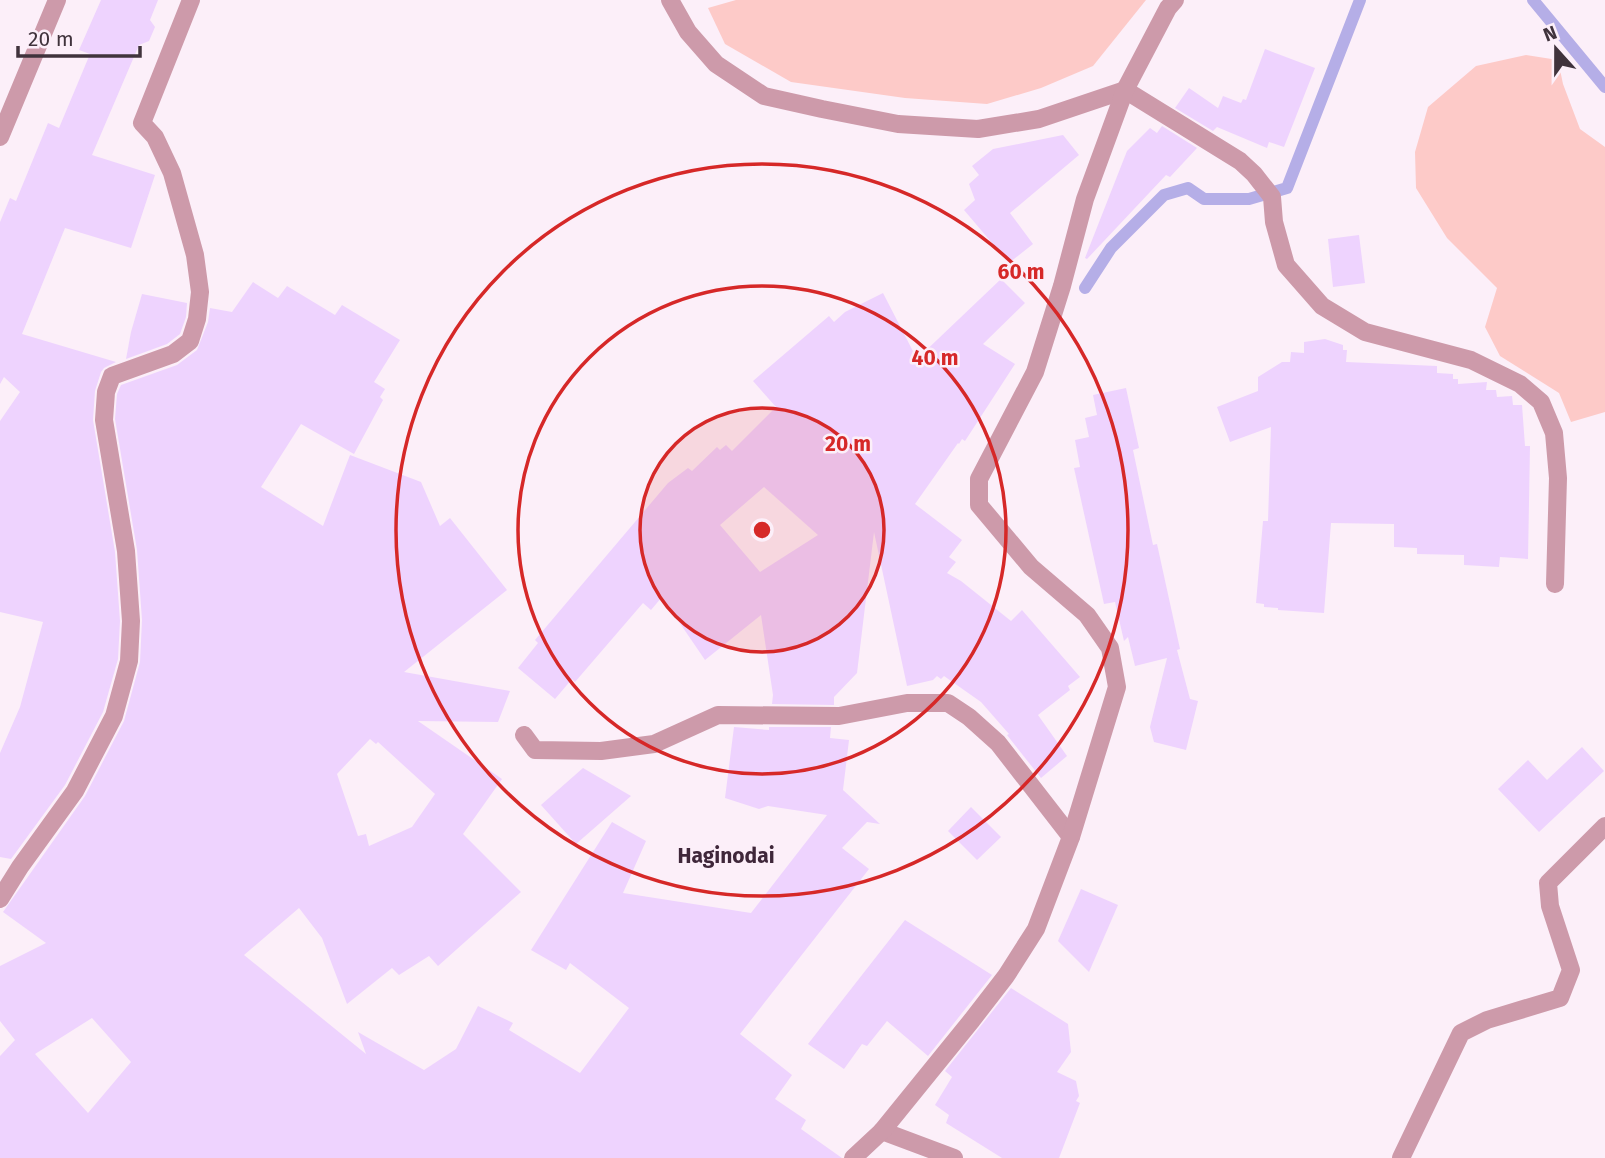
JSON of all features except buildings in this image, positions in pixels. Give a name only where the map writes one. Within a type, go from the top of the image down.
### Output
[{"type":"street","points":[[0,137],[57,0]]},
{"type":"street","points":[[0,899],[75,792],[114,716],[129,661],[131,621],[126,551],[104,420],[106,391],[112,376],[173,354],[190,341],[197,319],[200,292],[195,255],[172,173],[155,137],[142,123],[191,0]]},
{"type":"street","points":[[670,0],[688,32],[716,64],[764,96],[822,109],[898,124],[978,129],[1039,119],[1125,90]]},
{"type":"street","points":[[853,1158],[882,1131],[1006,976],[1036,929],[1071,837],[1117,687],[1110,648],[1087,615],[1031,567],[979,505],[979,480],[1035,372],[1085,199],[1125,90],[1168,8],[1175,0]]},
{"type":"street","points":[[1125,90],[1240,161],[1254,173],[1272,197],[1274,222],[1286,265],[1322,306],[1365,332],[1471,360],[1520,384],[1541,402],[1554,433],[1558,478],[1555,584]]},
{"type":"street","points":[[524,735],[536,750],[601,751],[654,744],[718,715],[839,716],[907,703],[948,703],[999,743],[1071,837]]},
{"type":"street","points":[[1401,1158],[1461,1033],[1487,1020],[1560,998],[1571,970],[1550,906],[1548,883],[1605,826]]},
{"type":"street","points":[[882,1131],[954,1158]]},
{"type":"shaded area","points":[[736,0],[1146,0],[1093,66],[1041,88],[987,104],[905,98],[791,82],[725,44],[708,8]]},
{"type":"shaded area","points":[[1526,55],[1558,60],[1563,84],[1580,129],[1605,147],[1605,412],[1571,422],[1559,393],[1500,356],[1485,327],[1497,288],[1447,238],[1416,188],[1415,152],[1428,107],[1476,66]]},
{"type":"waterway","points":[[1085,288],[1111,248],[1164,195],[1188,188],[1204,199],[1249,199],[1287,188],[1360,0]]},
{"type":"waterway","points":[[1533,0],[1605,87]]},
{"type":"district","name":"Haginodai","points":[[726,856]]}]
